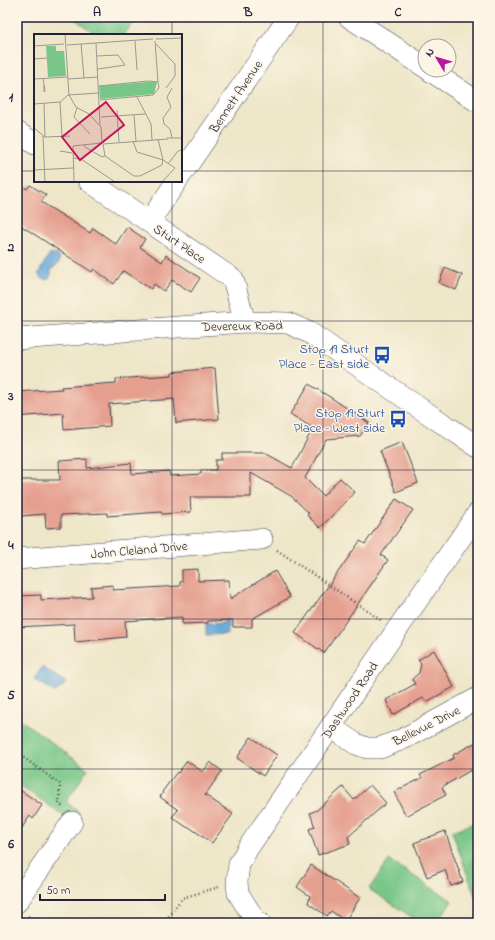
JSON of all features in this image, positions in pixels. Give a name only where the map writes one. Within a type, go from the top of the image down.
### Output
[{"type":"street","name":"Bennett Avenue","points":[[182,174],[289,17]]},
{"type":"street","points":[[349,17],[417,62]]},
{"type":"street","points":[[441,78],[478,102]]},
{"type":"street","points":[[17,132],[34,143]]},
{"type":"street","name":"Sturt Place","points":[[90,182],[233,278],[244,322]]},
{"type":"street","points":[[149,222],[176,182]]},
{"type":"street","name":"Devereux Road","points":[[17,339],[244,322],[288,323],[310,333],[478,447]]},
{"type":"street","name":"Dashwood Road","points":[[238,888],[239,864],[248,848],[396,630],[478,513]]},
{"type":"street","name":"John Cleland Drive","points":[[17,559],[262,539]]},
{"type":"street","name":"Bellevue Drive","points":[[330,727],[356,744],[367,748],[380,748],[405,738],[478,698]]},
{"type":"street","points":[[17,902],[72,822]]},
{"type":"street","points":[[238,888],[255,920],[260,923]]},
{"type":"path","points":[[262,539],[396,630]]},
{"type":"path","points":[[17,753],[60,784],[59,804],[74,815],[72,822]]},
{"type":"path","points":[[164,923],[182,898],[238,888]]},
{"type":"green space","points":[[72,17],[137,17],[125,34],[96,34]]},
{"type":"green space","points":[[17,717],[88,769],[66,802],[79,812],[72,822],[17,783]]},
{"type":"green space","points":[[478,822],[478,898],[476,899],[452,831]]},
{"type":"green space","points":[[389,860],[452,901],[437,923],[421,923],[369,889]]},
{"type":"water","points":[[50,253],[57,255],[60,258],[59,263],[51,270],[51,275],[48,280],[41,278],[38,274]]},
{"type":"water","points":[[224,621],[228,621],[228,634],[206,635],[206,624],[224,623]]},
{"type":"water","points":[[42,667],[67,683],[55,692],[34,679]]},
{"type":"building","points":[[17,182],[27,189],[30,185],[46,195],[41,202],[90,233],[93,228],[116,244],[127,227],[145,239],[140,247],[162,262],[166,255],[200,278],[191,292],[172,280],[164,291],[154,284],[151,289],[123,271],[114,284],[94,269],[92,272],[17,223]]},
{"type":"building","points":[[445,268],[462,275],[456,290],[439,283]]},
{"type":"building","points":[[215,368],[219,419],[176,423],[174,399],[109,404],[110,426],[64,430],[63,413],[17,417],[17,392],[116,383],[116,379],[172,375],[172,372]]},
{"type":"building","points":[[309,384],[369,423],[360,436],[326,439],[305,478],[323,496],[340,478],[355,492],[320,528],[307,515],[309,513],[291,496],[251,473],[251,497],[190,497],[191,512],[162,514],[161,512],[107,516],[107,513],[61,515],[61,527],[46,528],[45,514],[17,515],[17,480],[60,480],[59,461],[87,459],[87,468],[131,463],[132,474],[169,471],[170,476],[201,474],[201,470],[216,470],[216,460],[222,460],[222,453],[265,453],[292,468],[313,428],[290,414]]},
{"type":"building","points":[[402,442],[418,483],[396,492],[380,451]]},
{"type":"building","points":[[396,499],[413,510],[381,555],[388,560],[324,653],[295,633],[360,541],[365,544]]},
{"type":"building","points":[[198,569],[198,581],[229,580],[230,599],[275,571],[290,597],[252,619],[252,627],[233,627],[233,620],[182,624],[182,617],[125,621],[126,637],[75,642],[74,624],[17,627],[17,596],[41,595],[41,600],[92,597],[91,587],[113,585],[113,590],[180,586],[180,582],[182,582],[182,570]]},
{"type":"building","points":[[434,650],[454,687],[426,702],[423,698],[393,715],[386,700],[415,684],[412,679],[419,673],[421,664],[418,660]]},
{"type":"building","points":[[251,737],[277,755],[263,776],[237,758]]},
{"type":"building","points":[[478,741],[478,766],[442,787],[446,795],[406,816],[394,792],[422,778],[420,775],[454,758],[453,755]]},
{"type":"building","points":[[187,761],[203,772],[210,762],[222,771],[205,795],[233,814],[212,843],[172,817],[178,810],[160,797],[177,772],[178,773]]},
{"type":"building","points":[[370,785],[386,803],[348,837],[350,844],[318,855],[309,829],[315,827],[310,813],[317,810],[343,787],[354,800]]},
{"type":"building","points":[[17,788],[42,805],[33,819],[30,816],[17,835]]},
{"type":"building","points":[[445,831],[463,882],[451,886],[445,870],[427,877],[414,843]]},
{"type":"building","points":[[311,865],[360,898],[345,921],[331,911],[327,916],[308,903],[310,896],[297,887]]},
{"type":"place","name":"Stop 19 Sturt Place - East side","points":[[382,355]]},
{"type":"place","name":"Stop 19 Sturt Place - West side","points":[[398,419]]}]
